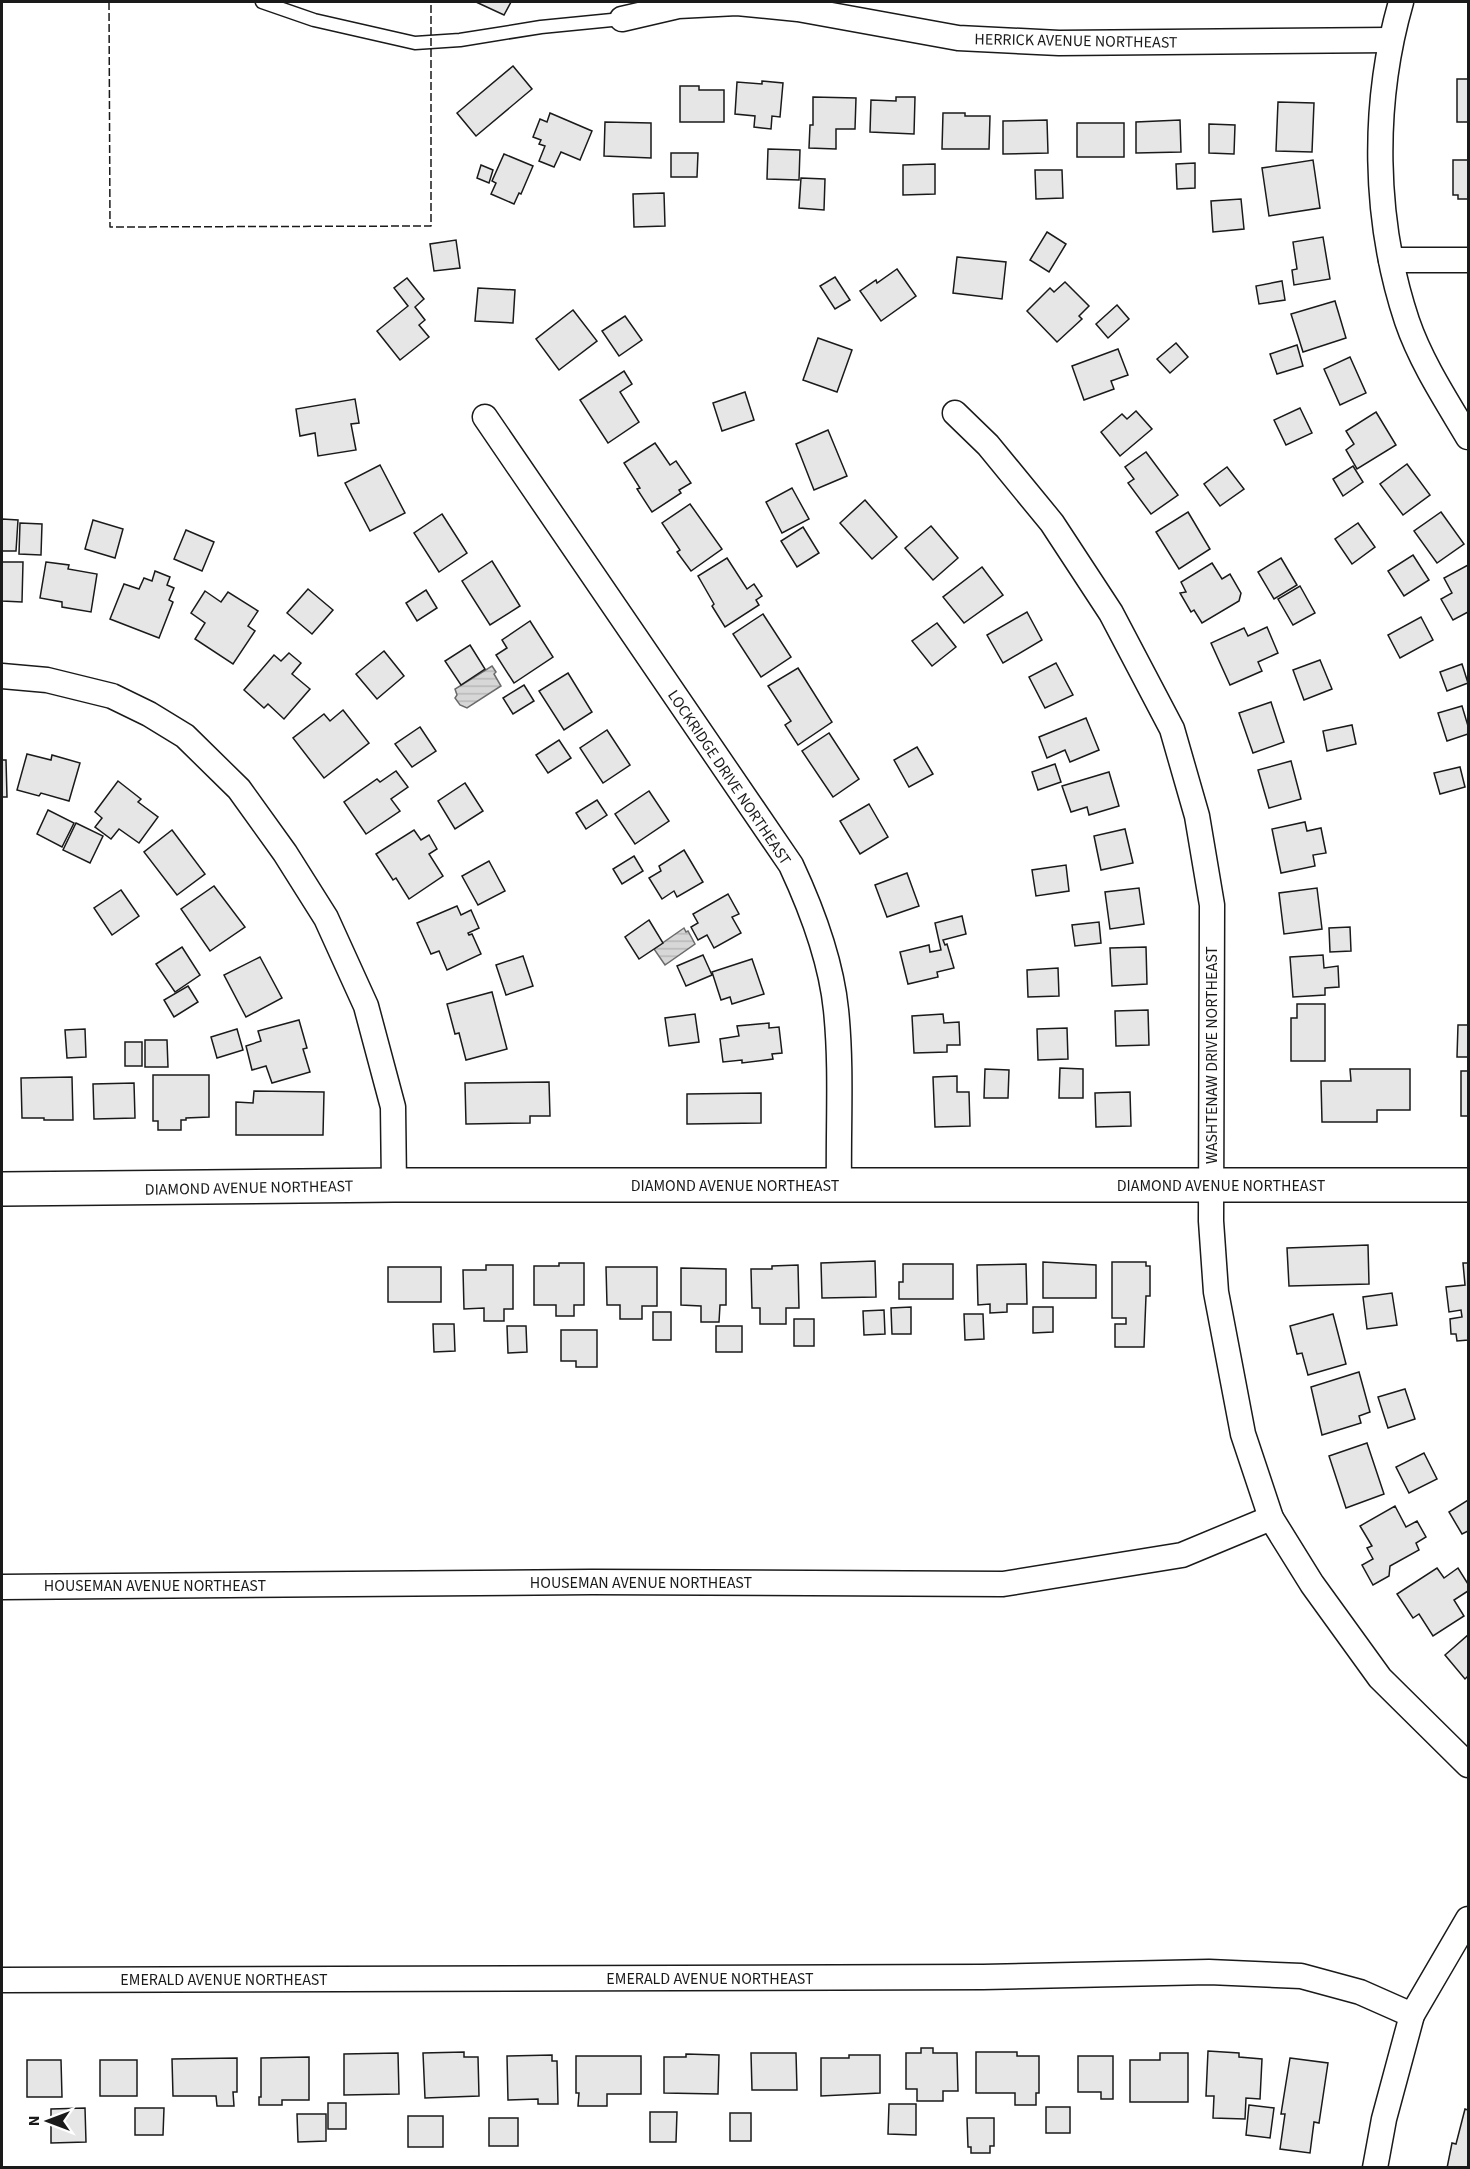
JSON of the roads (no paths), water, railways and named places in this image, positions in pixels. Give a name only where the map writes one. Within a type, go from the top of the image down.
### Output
[{"type":"street","points":[[1401,2],[1390,40],[1383,99],[1380,157],[1391,260],[1407,321],[1424,363],[1468,437]]},
{"type":"street","name":"HERRICK AVENUE NORTHEAST","points":[[622,19],[678,6],[736,3],[798,9],[958,38],[1014,42],[1390,40]]},
{"type":"street","points":[[1391,260],[1468,260]]},
{"type":"street","name":"WASHTENAW DRIVE NORTHEAST","points":[[955,413],[988,446],[1052,523],[1112,613],[1172,729],[1197,816],[1212,905],[1211,1186],[1216,1292],[1243,1434],[1271,1518],[1312,1584],[1380,1678],[1468,1765]]},
{"type":"street","name":"LOCKRIDGE DRIVE NORTHEAST","points":[[485,417],[791,865],[805,896],[826,959],[836,1009],[839,1185]]},
{"type":"street","points":[[2,676],[47,680],[112,696],[149,714],[185,736],[239,789],[285,853],[326,918],[366,1006],[393,1107],[394,1185]]},
{"type":"street","name":"DIAMOND AVENUE NORTHEAST","points":[[2,1189],[394,1185],[1468,1185]]},
{"type":"street","name":"HOUSEMAN AVENUE NORTHEAST","points":[[2,1587],[580,1582],[1003,1584],[1182,1555],[1271,1518]]},
{"type":"street","points":[[1375,2168],[1384,2119],[1412,2015],[1468,1919]]},
{"type":"street","name":"EMERALD AVENUE NORTHEAST","points":[[2,1980],[983,1977],[1209,1972],[1301,1976],[1360,1992],[1412,2015]]},
{"type":"lane","points":[[262,2],[314,20],[416,43],[460,40],[541,27],[622,19]]}]
